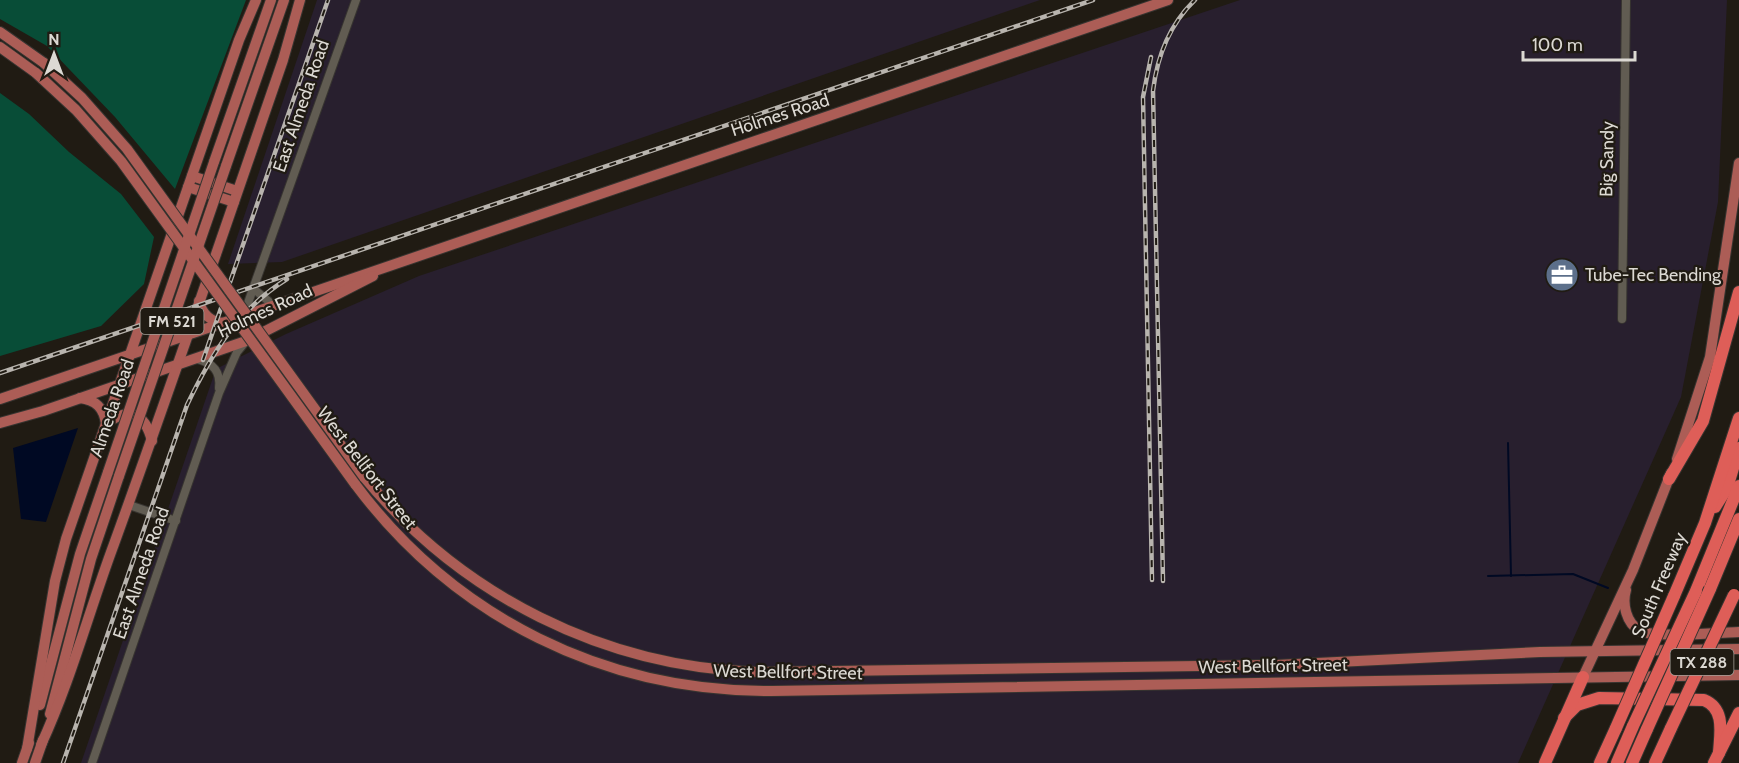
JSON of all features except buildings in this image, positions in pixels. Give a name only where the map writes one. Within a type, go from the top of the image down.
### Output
[{"type":"highway","points":[[1670,479],[1703,421],[1739,292]]},
{"type":"highway","name":"South Freeway","points":[[1600,763],[1705,523],[1739,417]]},
{"type":"highway","points":[[1705,523],[1727,488],[1739,448]]},
{"type":"highway","points":[[1617,763],[1696,591],[1739,486]]},
{"type":"highway","points":[[1632,763],[1739,519]]},
{"type":"highway","name":"TX 288","points":[[1655,763],[1736,591]]},
{"type":"highway","points":[[1545,763],[1583,677]]},
{"type":"highway","points":[[1564,718],[1577,705],[1599,698],[1704,700],[1710,702],[1720,719],[1716,758]]},
{"type":"highway","points":[[1716,758],[1739,713]]},
{"type":"main road","points":[[27,749],[61,554],[239,40],[256,0]]},
{"type":"main road","name":"Almeda Road","points":[[35,763],[113,474],[214,162],[271,0]]},
{"type":"main road","name":"Almeda Road","points":[[22,763],[80,554],[113,474],[284,0]]},
{"type":"main road","points":[[41,745],[60,704],[152,443],[283,60],[300,0]]},
{"type":"main road","name":"Holmes Road","points":[[0,399],[1168,0]]},
{"type":"main road","name":"West Bellfort Street","points":[[0,32],[44,63],[82,98],[127,149],[364,477],[410,526],[463,571],[530,613],[610,647],[672,663],[738,671],[1276,665],[1595,651],[1739,649]]},
{"type":"main road","name":"West Bellfort Street","points":[[0,47],[36,73],[76,110],[116,155],[355,484],[380,516],[419,558],[474,603],[540,640],[604,665],[669,682],[750,691],[1739,675]]},
{"type":"main road","points":[[1583,677],[1628,581],[1670,479],[1710,357],[1739,163]]},
{"type":"main road","points":[[190,181],[235,197]]},
{"type":"main road","name":"Holmes Road","points":[[0,423],[246,341],[403,262]]},
{"type":"main road","points":[[199,301],[201,310],[207,316],[216,322],[225,323]]},
{"type":"main road","points":[[79,398],[97,404],[103,412],[106,425]]},
{"type":"main road","points":[[106,425],[118,415],[134,415],[145,423],[152,443]]},
{"type":"main road","points":[[1628,581],[1624,597],[1625,606],[1629,621],[1638,630],[1650,633],[1739,632]]},
{"type":"main road","points":[[604,665],[610,647]]},
{"type":"main road","points":[[1410,660],[1410,680]]},
{"type":"main road","points":[[1028,687],[1029,668]]},
{"type":"street","name":"East Almeda Road","points":[[243,317],[255,290],[356,0]]},
{"type":"street","name":"Big Sandy","points":[[1622,319],[1626,0]]},
{"type":"street","points":[[255,290],[273,305]]},
{"type":"street","name":"East Almeda Road","points":[[92,763],[219,393],[237,352],[246,341]]},
{"type":"street","points":[[197,359],[208,362],[217,370],[219,393]]},
{"type":"street","points":[[129,504],[176,521]]},
{"type":"shaded area","points":[[317,0],[1040,0],[282,262],[228,264]]},
{"type":"shaded area","points":[[1240,0],[1727,0],[1718,202],[1681,397],[1518,763],[81,763],[216,369],[286,334],[419,276]]},
{"type":"green space","points":[[0,0],[246,0],[175,189],[115,117],[47,46],[0,19]]},
{"type":"green space","points":[[0,93],[29,114],[69,152],[121,194],[154,237],[144,284],[101,326],[0,356]]},
{"type":"water","points":[[78,428],[46,522],[21,519],[13,448]]},
{"type":"waterway","points":[[1508,443],[1511,576]]},
{"type":"waterway","points":[[1488,576],[1573,574],[1608,588]]},
{"type":"railway","points":[[203,360],[328,0]]},
{"type":"railway","points":[[0,373],[1093,0]]},
{"type":"railway","points":[[1163,581],[1153,91],[1166,42],[1178,20],[1195,0]]},
{"type":"railway","points":[[1151,57],[1143,97],[1152,580]]},
{"type":"railway","points":[[63,763],[187,405],[206,368],[228,334],[254,304],[287,279]]},
{"type":"place","name":"Tube-Tec Bending","points":[[1562,275]]}]
